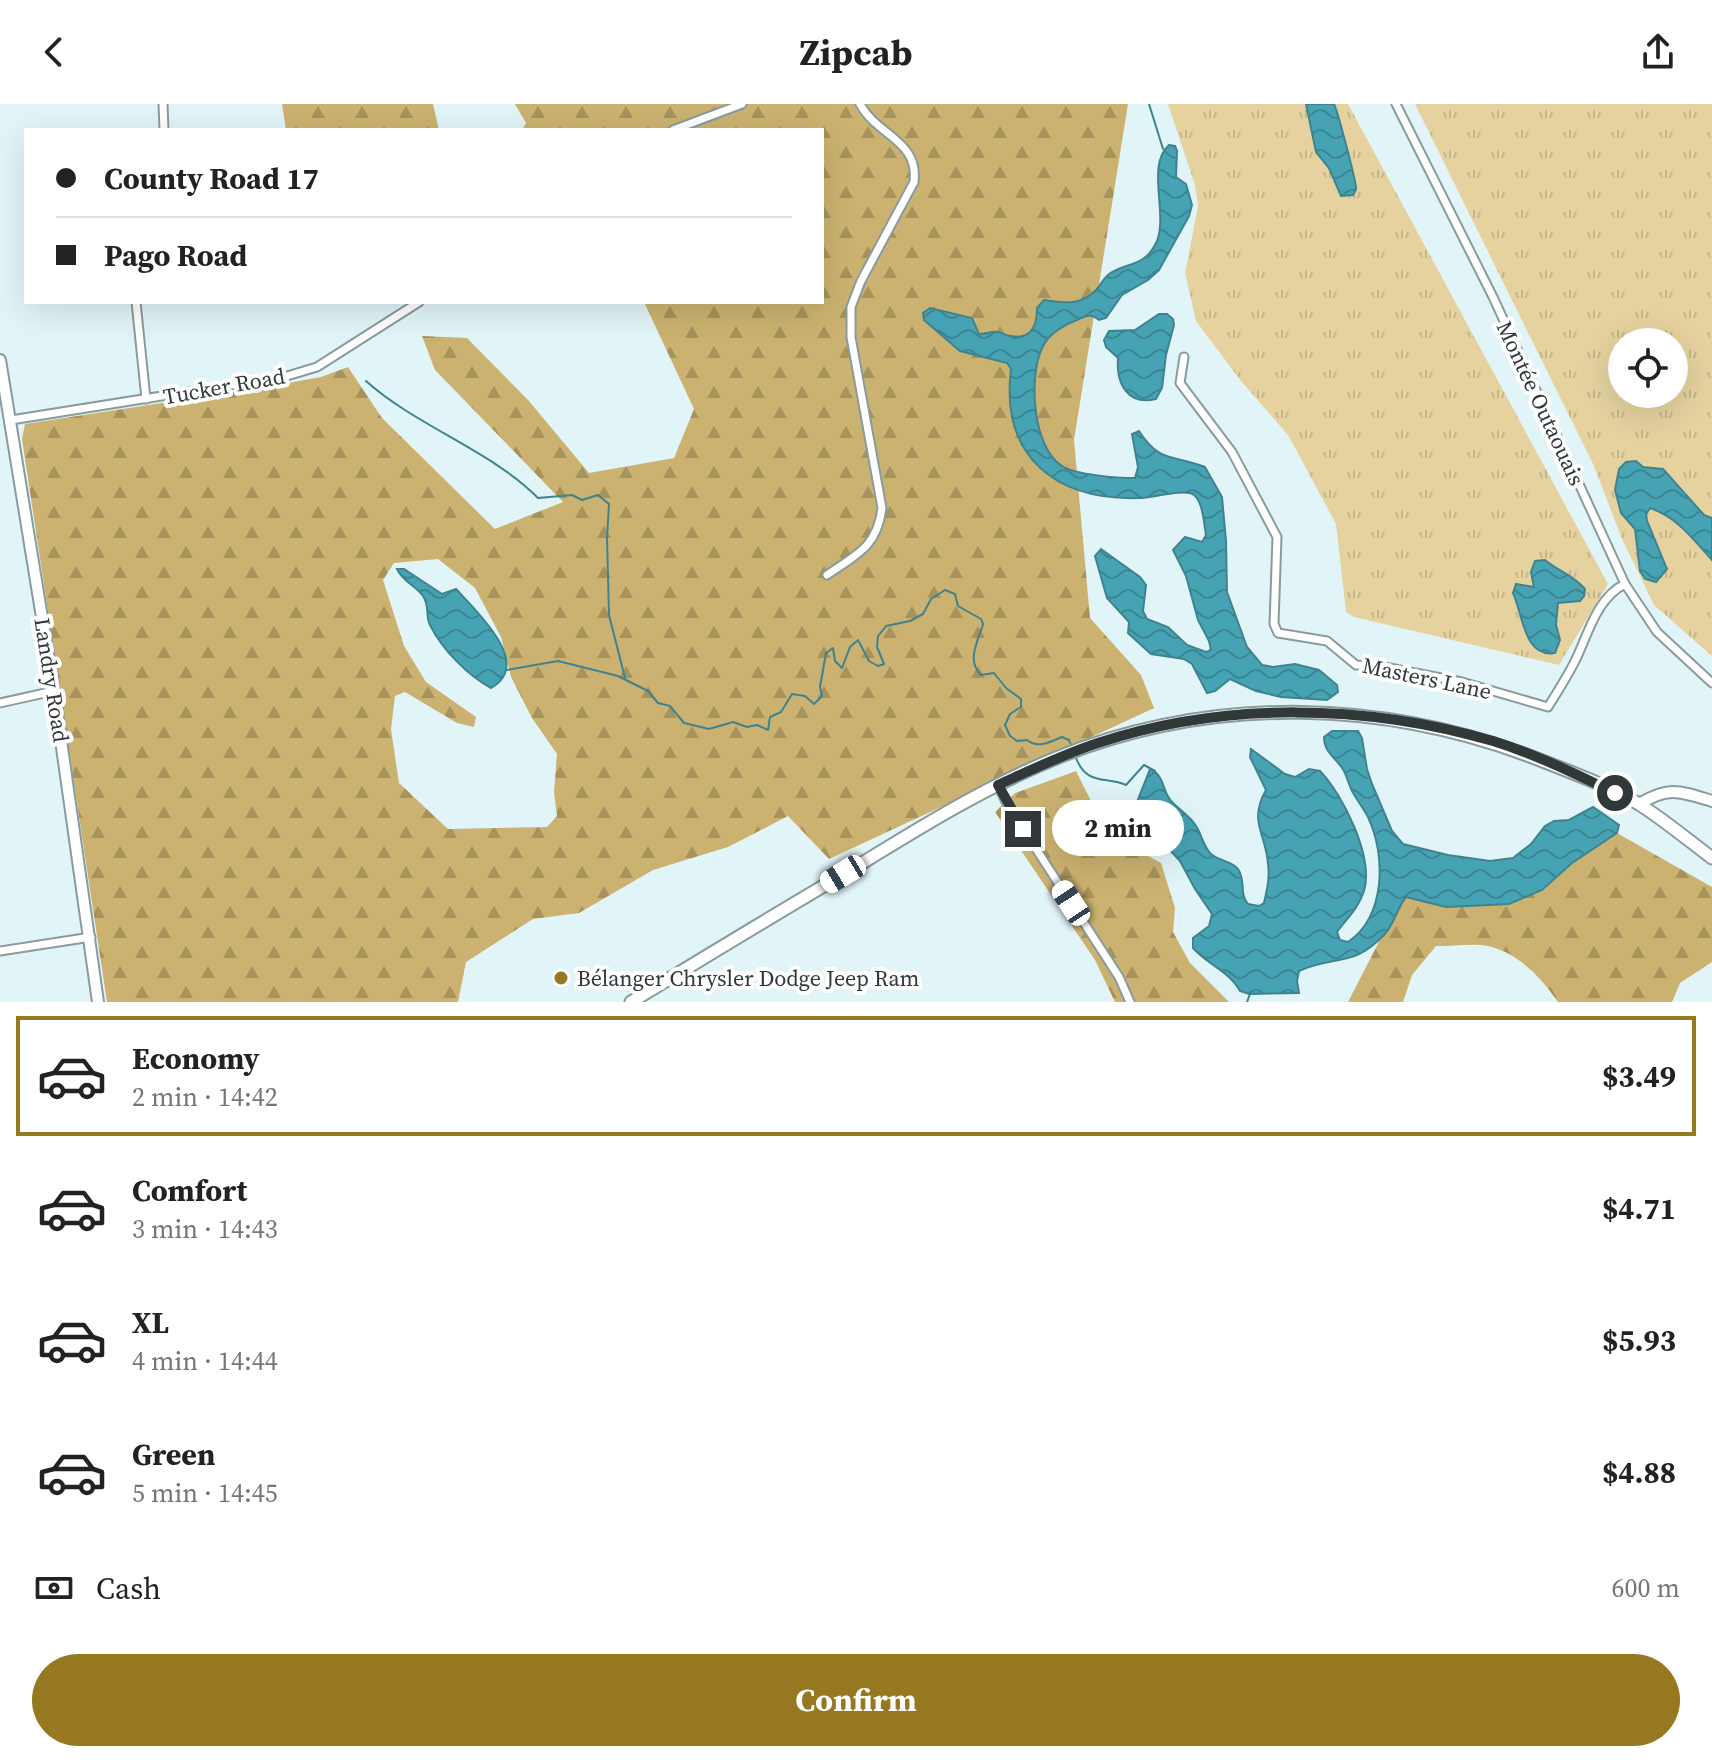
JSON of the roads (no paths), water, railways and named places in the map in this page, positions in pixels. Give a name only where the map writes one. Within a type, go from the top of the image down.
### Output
[{"type":"main road","name":"Landry Road","points":[[0,360],[54,691],[98,1002]]},
{"type":"main road","points":[[631,1002],[920,827],[998,785],[1054,759],[1101,742],[1196,719],[1289,712],[1378,716],[1495,742],[1569,771],[1639,804],[1712,858]]},
{"type":"main road","points":[[1639,804],[1657,793],[1670,791],[1712,801]]},
{"type":"street","points":[[163,104],[164,128]]},
{"type":"street","points":[[678,128],[742,104]]},
{"type":"street","points":[[827,575],[869,544],[880,527],[882,508],[851,337],[851,307],[861,281],[914,182],[916,167],[911,153],[872,120],[860,104]]},
{"type":"street","name":"Montée Outaouais","points":[[1396,104],[1493,297],[1625,584],[1657,632],[1712,683]]},
{"type":"street","points":[[136,304],[146,399]]},
{"type":"street","name":"Tucker Road","points":[[11,420],[287,376],[317,367],[416,304]]},
{"type":"street","name":"Masters Lane","points":[[1184,357],[1180,383],[1232,452],[1277,537],[1274,624],[1278,633],[1327,641],[1356,665],[1379,666],[1462,682],[1548,707],[1576,659],[1591,623],[1613,590],[1625,584]]},
{"type":"street","points":[[0,703],[54,691]]},
{"type":"street","points":[[998,785],[1007,804],[1119,977],[1130,1002]]},
{"type":"street","points":[[0,951],[91,937]]},
{"type":"water","points":[[1306,104],[1334,104],[1355,184],[1353,195],[1341,196],[1329,168],[1316,152]]},
{"type":"water","points":[[1169,145],[1175,146],[1177,151],[1176,177],[1186,184],[1192,205],[1189,216],[1159,270],[1122,295],[1106,318],[1083,317],[1053,334],[1043,346],[1035,374],[1039,427],[1052,457],[1062,466],[1077,472],[1135,478],[1138,467],[1132,434],[1139,431],[1160,453],[1205,467],[1222,497],[1227,592],[1247,647],[1262,665],[1295,664],[1319,670],[1337,685],[1338,692],[1327,700],[1281,697],[1256,691],[1230,679],[1215,691],[1207,693],[1192,664],[1184,659],[1151,654],[1128,633],[1129,622],[1107,598],[1095,556],[1101,549],[1140,577],[1146,585],[1143,611],[1147,619],[1168,627],[1187,645],[1206,652],[1211,650],[1198,620],[1186,576],[1173,550],[1185,537],[1202,542],[1206,535],[1197,498],[1190,493],[1140,498],[1110,497],[1059,482],[1040,468],[1025,449],[1015,427],[1010,400],[1011,369],[1007,363],[960,351],[924,320],[923,313],[930,308],[972,318],[979,334],[996,332],[1024,336],[1032,330],[1037,308],[1044,300],[1065,302],[1084,299],[1108,275],[1140,261],[1152,250],[1160,230],[1159,164]]},
{"type":"water","points":[[1159,314],[1167,314],[1174,325],[1162,388],[1156,399],[1138,399],[1126,391],[1119,376],[1118,358],[1106,347],[1104,340],[1109,331],[1135,330]]},
{"type":"water","points":[[1636,461],[1643,467],[1663,469],[1704,515],[1712,518],[1712,560],[1676,523],[1650,508],[1646,514],[1647,521],[1667,569],[1656,582],[1645,579],[1640,571],[1635,529],[1621,513],[1615,490],[1619,469],[1626,462]]},
{"type":"water","points":[[1545,560],[1585,589],[1580,601],[1558,603],[1556,625],[1560,640],[1555,653],[1545,653],[1531,642],[1513,593],[1516,584],[1534,587],[1531,572],[1535,561]]},
{"type":"water","points":[[397,569],[404,569],[442,594],[456,589],[497,638],[504,652],[506,666],[503,678],[491,688],[464,669],[435,634],[423,596]]},
{"type":"water","points":[[1332,731],[1358,731],[1372,784],[1392,831],[1403,844],[1490,861],[1513,858],[1531,844],[1545,826],[1554,821],[1569,820],[1593,807],[1619,825],[1617,833],[1572,863],[1542,890],[1509,904],[1446,907],[1406,897],[1387,931],[1362,953],[1299,971],[1299,993],[1249,994],[1240,991],[1236,984],[1193,948],[1193,938],[1209,926],[1212,914],[1180,861],[1168,848],[1117,829],[1113,824],[1115,818],[1135,807],[1150,769],[1155,772],[1170,800],[1194,823],[1211,854],[1238,869],[1248,904],[1259,906],[1264,903],[1269,869],[1258,819],[1266,790],[1250,757],[1251,749],[1285,774],[1295,777],[1309,769],[1320,771],[1347,811],[1365,861],[1362,897],[1337,932],[1340,940],[1348,942],[1361,931],[1370,917],[1376,901],[1380,866],[1368,817],[1344,771],[1326,747],[1324,737]]},
{"type":"waterway","points":[[1149,104],[1163,149]]},
{"type":"waterway","points":[[366,381],[408,412],[499,466],[538,498],[572,495],[582,500],[598,495],[609,504],[609,615],[625,678]]},
{"type":"waterway","points":[[507,670],[558,661],[618,676],[648,691],[658,703],[670,706],[684,723],[709,729],[733,722],[747,727],[757,725],[768,730],[770,717],[781,712],[792,694],[805,696],[814,704],[822,696],[820,687],[826,653],[833,648],[835,661],[842,668],[850,647],[858,640],[869,661],[878,666],[884,664],[877,647],[878,636],[886,626],[910,621],[923,614],[931,599],[945,590],[955,594],[958,606],[981,619],[983,624],[974,651],[974,663],[981,675],[994,673],[1006,688],[1021,699],[1021,707],[1010,714],[1005,725],[1010,736],[1017,741],[1040,744],[1062,737],[1069,740],[1071,745]]},
{"type":"waterway","points":[[1076,758],[1080,767],[1091,776],[1126,785],[1144,765],[1155,771]]},
{"type":"waterway","points":[[1247,1002],[1250,994]]},
{"type":"place","name":"Bélanger Chrysler Dodge Jeep Ram","points":[[561,978]]}]
